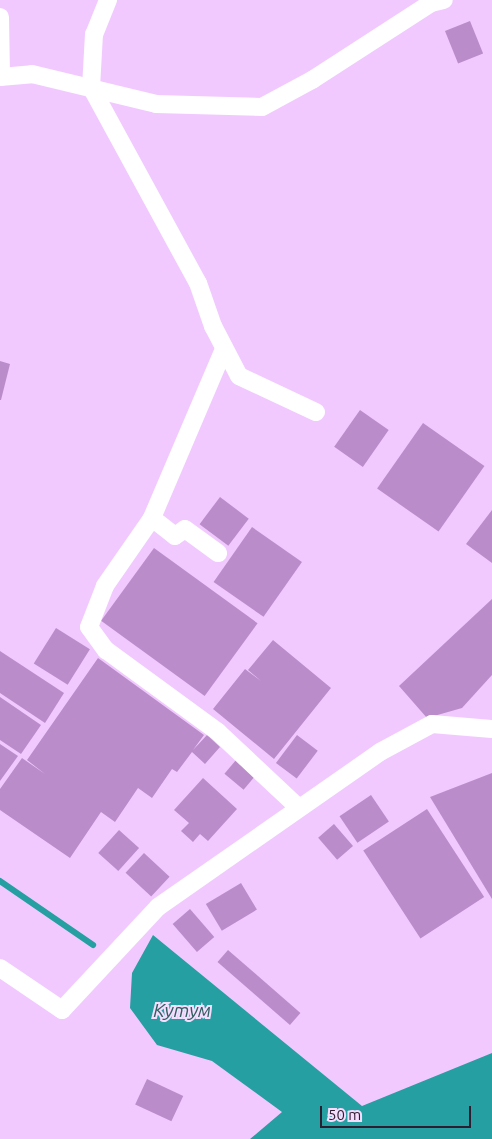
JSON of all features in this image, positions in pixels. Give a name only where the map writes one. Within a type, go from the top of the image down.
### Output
[{"type":"street","points":[[108,0],[94,34],[91,87],[198,283],[224,349],[239,376],[316,412]]},
{"type":"street","points":[[0,17],[1,77],[32,74],[156,104],[262,107],[312,80],[431,3],[444,0]]},
{"type":"street","points":[[224,349],[152,518],[106,586],[89,627],[106,650],[218,732],[298,807]]},
{"type":"street","points":[[152,518],[175,536],[185,529],[218,553]]},
{"type":"street","points":[[0,968],[62,1010],[158,908],[298,807],[380,752],[432,724],[492,729]]},
{"type":"water","name":"Кутум","points":[[153,935],[362,1106],[492,1053],[492,1139],[250,1139],[282,1112],[212,1061],[157,1045],[130,1008],[132,973]]},
{"type":"building","points":[[470,21],[483,53],[458,64],[445,31]]},
{"type":"building","points":[[0,361],[10,364],[1,400],[0,400]]},
{"type":"building","points":[[360,410],[389,430],[363,467],[334,447]]},
{"type":"building","points":[[423,423],[484,466],[439,532],[377,489]]},
{"type":"building","points":[[220,497],[249,519],[228,546],[200,524]]},
{"type":"building","points":[[492,510],[492,563],[466,544]]},
{"type":"building","points":[[252,527],[302,562],[264,617],[214,582]]},
{"type":"building","points":[[154,548],[258,623],[205,696],[101,621]]},
{"type":"building","points":[[492,599],[492,675],[462,708],[427,718],[399,686]]},
{"type":"building","points":[[56,628],[90,649],[68,685],[34,664]]},
{"type":"building","points":[[273,640],[331,688],[274,759],[213,709],[245,669],[261,681],[248,670]]},
{"type":"building","points":[[0,651],[64,693],[45,723],[0,693]]},
{"type":"building","points":[[98,658],[204,735],[193,750],[207,735],[220,747],[205,764],[192,752],[177,772],[172,769],[152,798],[138,788],[115,822],[101,812],[70,858],[0,810],[0,789],[22,758],[45,774],[27,760]]},
{"type":"building","points":[[0,697],[41,725],[21,754],[0,740]]},
{"type":"building","points":[[297,735],[318,751],[297,779],[276,763]]},
{"type":"building","points":[[0,744],[18,756],[0,781]]},
{"type":"building","points":[[236,760],[255,776],[244,790],[224,774]]},
{"type":"building","points":[[492,773],[492,899],[430,797]]},
{"type":"building","points":[[203,778],[237,809],[208,841],[200,834],[193,842],[181,831],[189,823],[174,810]]},
{"type":"building","points":[[371,795],[389,822],[357,843],[339,816]]},
{"type":"building","points":[[427,809],[484,897],[420,938],[363,850]]},
{"type":"building","points":[[334,824],[353,846],[337,860],[318,838]]},
{"type":"building","points":[[119,830],[139,848],[118,871],[98,853]]},
{"type":"building","points":[[144,853],[170,877],[151,897],[126,873]]},
{"type":"building","points":[[241,883],[257,910],[222,931],[206,904]]},
{"type":"building","points":[[190,909],[214,937],[197,952],[173,924]]},
{"type":"building","points":[[228,950],[300,1013],[290,1025],[218,962]]},
{"type":"building","points":[[147,1079],[183,1096],[171,1121],[135,1104]]},
{"type":"waterway","points":[[0,881],[93,945]]}]
